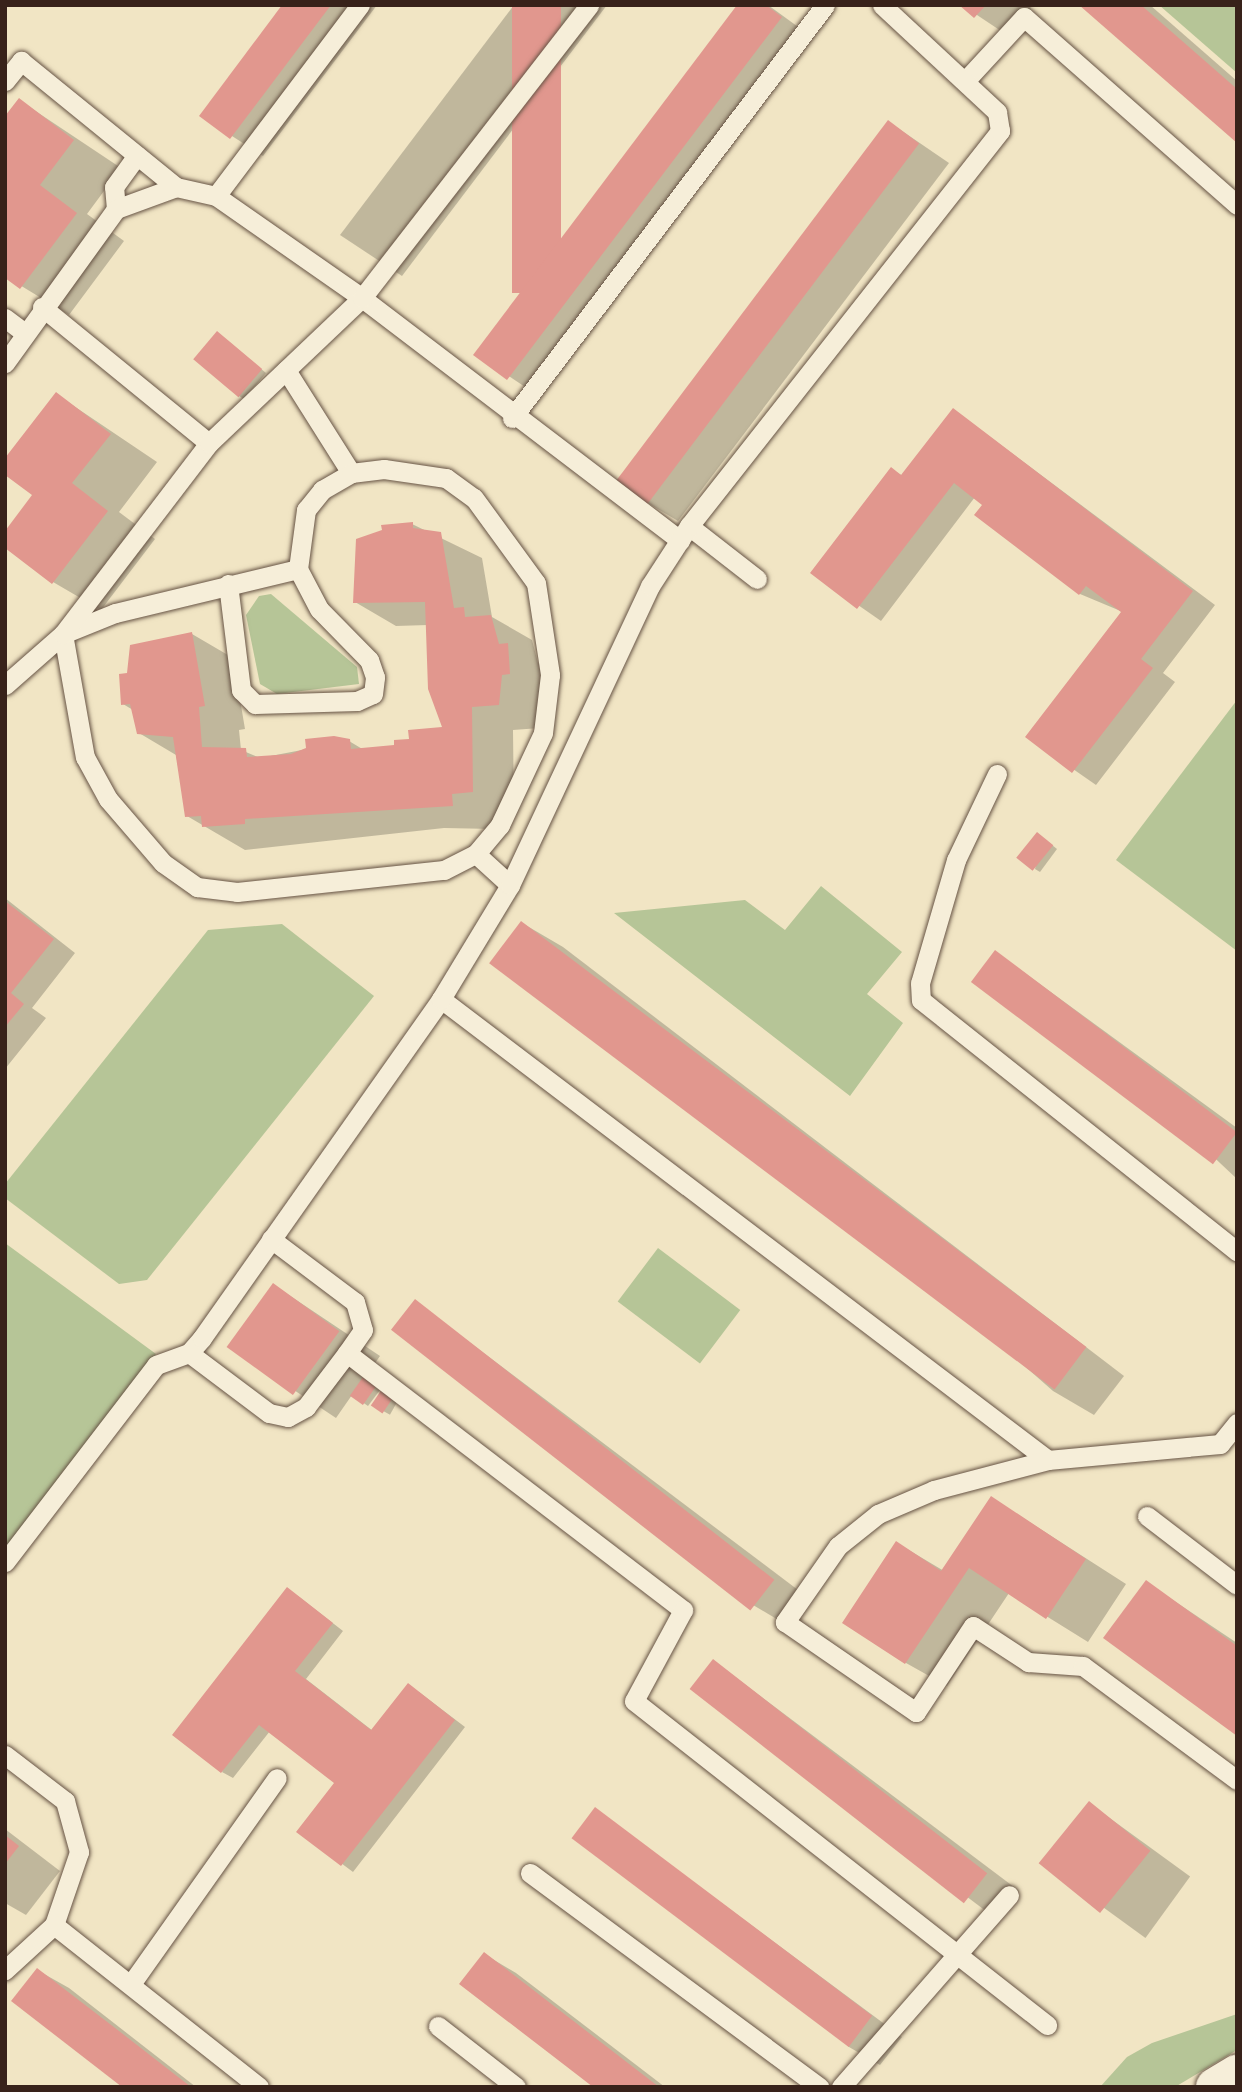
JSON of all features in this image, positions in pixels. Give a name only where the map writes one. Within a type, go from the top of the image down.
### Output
[{"type":"street","points":[[1215,2087],[1237,2074]]},
{"type":"lane","points":[[216,196],[360,5]]},
{"type":"lane","points":[[7,679],[62,634],[209,443],[362,298],[589,5]]},
{"type":"lane","points":[[512,418],[825,5]]},
{"type":"lane","points":[[5,1562],[156,1365],[189,1353],[441,999],[510,885],[650,586],[685,533],[1000,131],[997,112],[882,5]]},
{"type":"lane","points":[[965,81],[1024,17],[1237,205]]},
{"type":"lane","points":[[5,82],[21,61],[176,187],[216,196],[362,298],[512,418],[757,579]]},
{"type":"lane","points":[[116,208],[114,187],[137,155]]},
{"type":"lane","points":[[5,363],[42,307],[116,208],[176,187]]},
{"type":"lane","points":[[42,307],[209,443]]},
{"type":"lane","points":[[5,318],[25,333]]},
{"type":"lane","points":[[286,370],[351,473]]},
{"type":"lane","points":[[62,634],[85,757],[134,831],[163,863],[197,887],[237,892],[444,870],[476,854],[500,825],[549,705],[536,583],[474,498],[446,478],[416,469],[351,473],[322,490],[306,510],[298,569],[319,609],[369,660],[373,694],[357,702],[255,704],[242,690],[228,584]]},
{"type":"lane","points":[[62,634],[115,613],[298,569]]},
{"type":"lane","points":[[997,774],[956,860],[920,983],[921,1000],[1237,1251]]},
{"type":"lane","points":[[476,854],[510,885]]},
{"type":"lane","points":[[441,999],[1048,1460]]},
{"type":"lane","points":[[189,1353],[269,1413],[288,1417],[306,1407],[347,1353],[363,1330],[355,1301],[271,1239]]},
{"type":"lane","points":[[347,1353],[683,1610],[634,1701],[1047,2025]]},
{"type":"lane","points":[[1237,1423],[1220,1444],[1048,1460],[934,1490],[878,1514],[838,1546],[785,1622],[916,1712],[973,1626],[1028,1662],[1083,1666],[1237,1780]]},
{"type":"lane","points":[[1147,1516],[1237,1585]]},
{"type":"lane","points":[[5,1755],[65,1801],[77,1827],[72,1885],[54,1925],[5,1970]]},
{"type":"lane","points":[[131,1984],[277,1778]]},
{"type":"lane","points":[[530,1873],[819,2087]]},
{"type":"lane","points":[[841,2087],[954,1952],[1009,1895]]},
{"type":"lane","points":[[54,1925],[259,2087]]},
{"type":"lane","points":[[439,2026],[516,2087]]},
{"type":"green space","points":[[1159,5],[1237,5],[1237,73]]},
{"type":"green space","points":[[271,594],[357,667],[359,684],[277,694],[260,684],[246,615],[259,596]]},
{"type":"green space","points":[[1237,700],[1237,951],[1116,860]]},
{"type":"green space","points":[[821,886],[902,952],[867,994],[903,1023],[850,1096],[614,913],[745,900],[785,930]]},
{"type":"green space","points":[[282,924],[374,996],[147,1280],[119,1284],[5,1198],[5,1184],[208,930]]},
{"type":"green space","points":[[5,1243],[156,1354],[5,1548]]},
{"type":"green space","points":[[658,1248],[740,1310],[700,1363],[618,1302]]},
{"type":"green space","points":[[1237,2014],[1237,2050],[1175,2087],[1100,2087],[1127,2057],[1152,2043]]},
{"type":"building","points":[[282,5],[331,5],[230,139],[199,116]]},
{"type":"building","points":[[512,5],[561,5],[561,293],[512,293]]},
{"type":"building","points":[[737,5],[766,5],[782,17],[507,380],[473,355]]},
{"type":"building","points":[[959,5],[986,5],[974,18]]},
{"type":"building","points":[[1079,5],[1141,5],[1237,89],[1237,143]]},
{"type":"building","points":[[19,98],[74,140],[40,185],[77,213],[20,289],[5,278],[5,116]]},
{"type":"building","points":[[888,120],[919,143],[647,505],[615,482]]},
{"type":"building","points":[[217,331],[262,369],[238,397],[193,359]]},
{"type":"building","points":[[56,392],[111,434],[72,483],[108,511],[52,584],[5,548],[5,531],[32,495],[5,475],[5,458]]},
{"type":"building","points":[[953,408],[1193,591],[1141,659],[1153,668],[1072,773],[1025,737],[1121,612],[1086,586],[1079,595],[974,515],[982,505],[954,483],[857,609],[810,573],[891,467],[901,475]]},
{"type":"building","points":[[413,522],[413,528],[441,532],[454,608],[464,607],[465,617],[491,615],[499,644],[508,643],[510,674],[502,675],[499,705],[472,707],[473,792],[452,794],[453,806],[245,819],[245,824],[202,827],[201,816],[185,817],[173,737],[137,734],[130,704],[121,705],[119,674],[127,673],[130,645],[192,632],[205,706],[199,707],[202,747],[246,748],[247,757],[291,754],[306,748],[305,739],[334,736],[350,739],[351,749],[394,745],[394,740],[409,739],[408,730],[442,727],[428,689],[425,602],[353,603],[356,539],[382,530],[381,525]]},
{"type":"building","points":[[1037,832],[1053,845],[1033,871],[1016,858]]},
{"type":"building","points":[[5,901],[54,939],[11,993],[24,1004],[5,1027]]},
{"type":"building","points":[[521,921],[1086,1347],[1055,1389],[489,963]]},
{"type":"building","points":[[995,950],[1237,1132],[1213,1164],[971,982]]},
{"type":"building","points":[[273,1283],[339,1331],[293,1395],[227,1347]]},
{"type":"building","points":[[415,1299],[774,1580],[750,1610],[391,1330]]},
{"type":"building","points":[[363,1377],[376,1386],[363,1405],[350,1396]]},
{"type":"building","points":[[382,1389],[394,1397],[382,1413],[371,1406]]},
{"type":"building","points":[[991,1496],[1086,1559],[1046,1619],[969,1568],[905,1664],[842,1623],[896,1541],[941,1571]]},
{"type":"building","points":[[1146,1580],[1237,1646],[1237,1736],[1103,1638]]},
{"type":"building","points":[[287,1587],[333,1623],[295,1671],[371,1730],[408,1683],[455,1720],[341,1866],[296,1832],[334,1783],[259,1725],[221,1773],[172,1735]]},
{"type":"building","points":[[713,1659],[987,1873],[964,1903],[690,1689]]},
{"type":"building","points":[[1089,1801],[1150,1851],[1100,1913],[1039,1863]]},
{"type":"building","points":[[595,1807],[872,2016],[849,2047],[572,1838]]},
{"type":"building","points":[[5,1835],[19,1846],[5,1864]]},
{"type":"building","points":[[484,1952],[659,2087],[593,2087],[459,1984]]},
{"type":"building","points":[[37,1968],[191,2087],[122,2087],[11,2001]]}]
